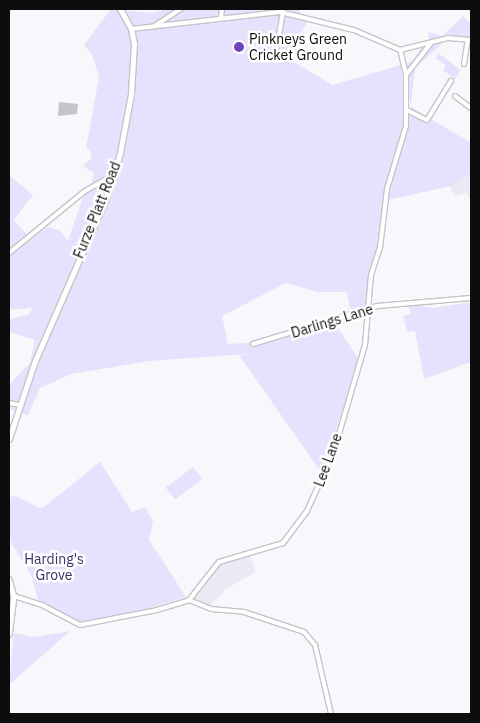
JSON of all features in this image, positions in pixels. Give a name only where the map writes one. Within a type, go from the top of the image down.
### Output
[{"type":"main road","points":[[120,9],[132,29]]},
{"type":"main road","name":"Furze Platt Road","points":[[9,439],[19,405],[114,175],[131,94],[132,29]]},
{"type":"main road","points":[[9,579],[14,596],[9,634]]},
{"type":"street","points":[[156,25],[182,9]]},
{"type":"street","points":[[221,17],[222,9]]},
{"type":"street","points":[[303,15],[305,9]]},
{"type":"street","points":[[132,29],[221,17],[283,12],[303,15],[354,30],[400,50],[418,48],[448,38],[469,40],[464,64]]},
{"type":"street","points":[[276,52],[283,12]]},
{"type":"street","points":[[406,75],[425,54],[430,44]]},
{"type":"street","points":[[418,48],[425,54]]},
{"type":"street","name":"Lee Lane","points":[[189,600],[210,568],[232,557],[283,543],[307,511],[334,451],[351,397],[364,345],[371,275],[380,248],[385,200],[407,110],[406,75],[400,50]]},
{"type":"street","points":[[407,110],[427,120],[452,81]]},
{"type":"street","points":[[455,96],[471,108]]},
{"type":"street","points":[[9,253],[85,190],[114,175]]},
{"type":"street","name":"Darlings Lane","points":[[253,344],[377,306],[471,298]]},
{"type":"street","points":[[370,300],[377,306]]},
{"type":"street","points":[[9,403],[19,405]]},
{"type":"street","points":[[14,596],[42,605],[80,625],[189,600],[211,608],[244,612],[304,632],[315,645],[331,714]]},
{"type":"shaded area","points":[[471,174],[471,201],[467,193],[454,196],[450,186]]},
{"type":"shaded area","points":[[250,555],[256,572],[226,589],[210,606],[194,603],[191,599],[217,565]]},
{"type":"green space","points":[[111,9],[152,13],[167,9],[299,9],[300,14],[310,18],[286,57],[332,85],[401,65],[406,98],[405,125],[384,202],[367,314],[334,322],[360,361],[321,472],[239,355],[258,353],[149,361],[71,374],[40,388],[28,415],[9,409],[9,385],[30,363],[35,340],[9,332],[9,319],[28,315],[33,308],[9,310],[9,255],[48,227],[59,230],[68,241],[83,197],[94,187],[91,185],[94,173],[83,166],[92,158],[90,150],[86,148],[99,77],[92,54],[84,45]],"holes":[[[286,283],[318,292],[347,292],[351,313],[268,341],[228,344],[222,316]]]},
{"type":"green space","points":[[463,16],[471,23],[471,43],[446,40],[415,68],[411,107],[404,65],[414,60],[421,48],[430,45],[428,32],[442,36]]},
{"type":"green space","points":[[438,53],[461,70],[455,79],[443,70],[446,65],[436,59]]},
{"type":"green space","points":[[411,107],[471,143],[471,174],[451,186],[388,200]]},
{"type":"green space","points":[[9,175],[33,195],[14,220],[29,237],[9,250]]},
{"type":"green space","points":[[471,302],[471,362],[424,379],[415,331],[407,332],[403,316],[411,314],[409,304],[433,308]]},
{"type":"green space","name":"Harding's Grove","points":[[100,462],[132,512],[145,507],[153,521],[149,540],[186,597],[119,617],[78,622],[38,601],[32,577],[9,539],[9,500],[13,495],[40,508],[44,507]]},
{"type":"green space","points":[[193,467],[202,479],[175,499],[166,487]]},
{"type":"green space","points":[[70,631],[9,685],[14,633],[34,637]]},
{"type":"building","points":[[59,102],[78,104],[77,114],[58,116]]},
{"type":"place","name":"Pinkneys Green Cricket Ground","points":[[239,47]]}]
